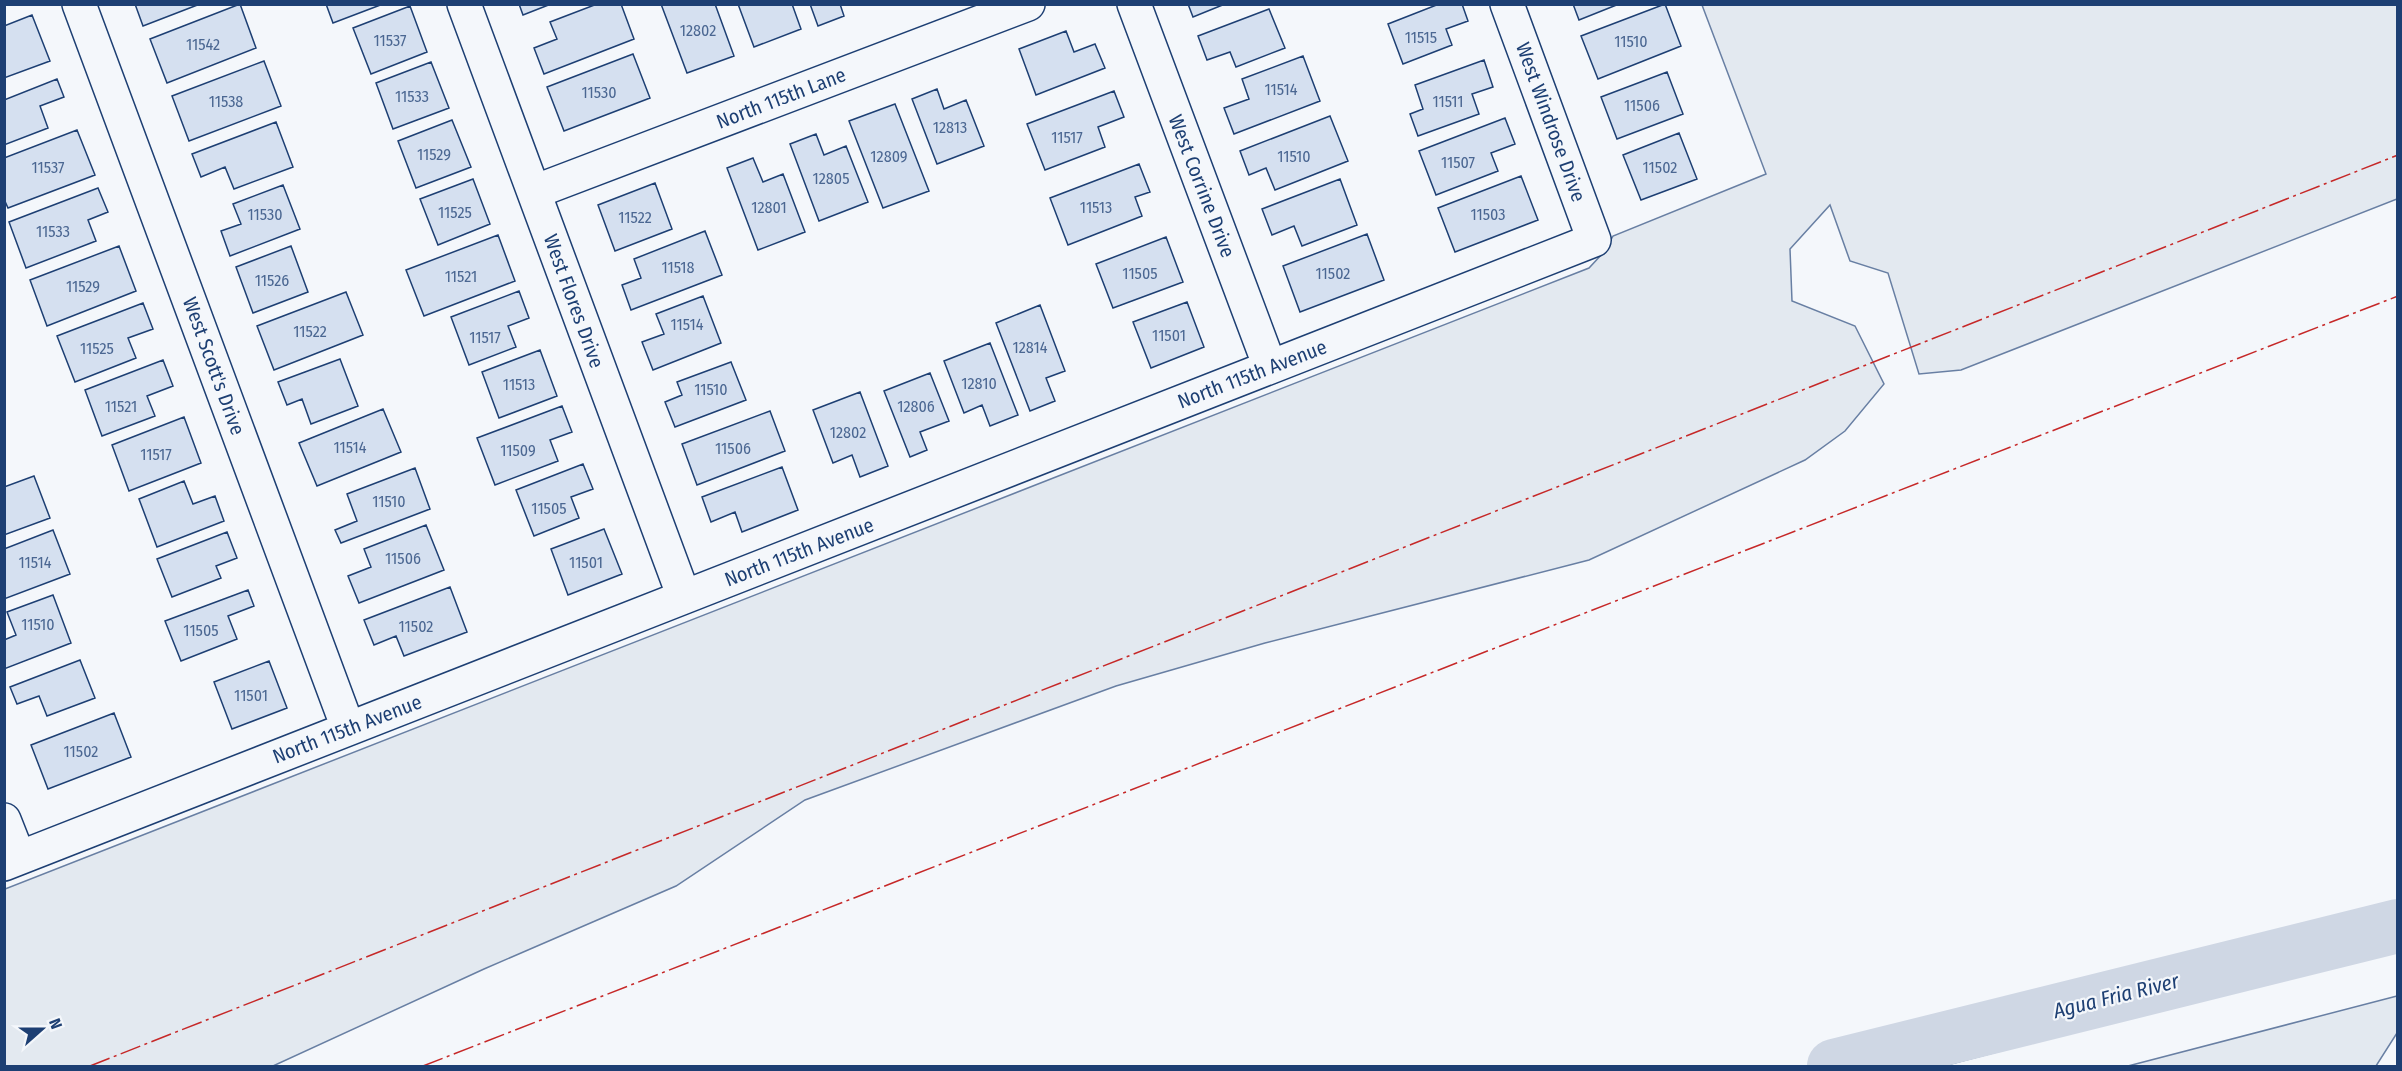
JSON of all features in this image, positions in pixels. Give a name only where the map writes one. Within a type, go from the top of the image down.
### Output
[{"type":"street","name":"West Scott's Drive","points":[[79,4],[348,728]]},
{"type":"street","name":"West Flores Drive","points":[[464,4],[684,597]]},
{"type":"street","name":"North 115th Lane","points":[[534,192],[1028,4]]},
{"type":"street","name":"West Corrine Drive","points":[[1134,4],[1270,366]]},
{"type":"street","name":"West Windrose Drive","points":[[1507,4],[1594,240]]},
{"type":"street","name":"North 115th Avenue","points":[[12,861],[1594,240]]},
{"type":"street","points":[[4,820],[12,861]]},
{"type":"shaded area","points":[[1702,5],[2397,5],[2397,199],[1961,370],[1919,374],[1888,273],[1850,261],[1830,205],[1790,249],[1792,301],[1855,326],[1884,384],[1845,431],[1805,460],[1589,560],[1265,643],[1116,686],[805,800],[676,886],[484,969],[273,1066],[5,1066],[5,889],[1589,268],[1603,253],[1613,236],[1766,174]]},
{"type":"shaded area","points":[[2397,908],[2397,947],[1947,1065],[2180,979],[2379,919]]},
{"type":"shaded area","points":[[2397,996],[2397,1033],[2376,1066],[2128,1066]]},
{"type":"building","points":[[135,4],[200,4],[143,26]]},
{"type":"building","points":[[240,4],[256,48],[167,83],[150,39]]},
{"type":"building","points":[[326,4],[383,4],[333,23]]},
{"type":"building","points":[[519,4],[551,4],[523,15]]},
{"type":"building","points":[[597,4],[621,4],[634,39],[544,74],[534,48],[557,39],[550,22]]},
{"type":"building","points":[[661,4],[715,4],[734,56],[687,73]]},
{"type":"building","points":[[738,4],[792,4],[801,29],[754,47]]},
{"type":"building","points":[[810,4],[840,4],[844,16],[818,26]]},
{"type":"building","points":[[1188,4],[1225,4],[1193,17]]},
{"type":"building","points":[[1439,4],[1462,4],[1468,21],[1446,29],[1452,45],[1403,64],[1388,24]]},
{"type":"building","points":[[1573,4],[1619,4],[1579,20]]},
{"type":"building","points":[[1665,4],[1681,46],[1598,79],[1581,36]]},
{"type":"building","points":[[410,6],[427,52],[371,74],[353,28]]},
{"type":"building","points":[[1269,9],[1285,48],[1236,67],[1230,52],[1207,60],[1198,36]]},
{"type":"building","points":[[32,15],[50,61],[4,78],[4,26]]},
{"type":"building","points":[[1066,31],[1074,52],[1095,44],[1105,68],[1036,95],[1019,49]]},
{"type":"building","points":[[633,54],[650,98],[564,131],[547,87]]},
{"type":"building","points":[[1303,56],[1320,101],[1234,134],[1224,108],[1249,99],[1242,79]]},
{"type":"building","points":[[1484,60],[1493,87],[1472,94],[1479,114],[1418,136],[1410,114],[1423,109],[1415,85]]},
{"type":"building","points":[[264,61],[281,106],[189,141],[172,96]]},
{"type":"building","points":[[431,62],[449,108],[393,129],[376,83]]},
{"type":"building","points":[[1667,72],[1683,114],[1617,139],[1601,97]]},
{"type":"building","points":[[57,79],[64,97],[40,106],[48,128],[4,145],[4,100]]},
{"type":"building","points":[[937,89],[944,109],[966,100],[984,146],[937,164],[912,99]]},
{"type":"building","points":[[1114,91],[1124,117],[1098,127],[1105,147],[1045,170],[1027,124]]},
{"type":"building","points":[[895,104],[929,191],[883,208],[849,121]]},
{"type":"building","points":[[1330,116],[1348,161],[1275,190],[1266,168],[1249,175],[1240,151]]},
{"type":"building","points":[[1505,118],[1515,144],[1491,153],[1498,171],[1436,195],[1419,151]]},
{"type":"building","points":[[452,120],[471,167],[416,188],[398,141]]},
{"type":"building","points":[[276,122],[293,167],[234,189],[225,167],[201,177],[192,154]]},
{"type":"building","points":[[77,130],[95,175],[8,208],[4,199],[4,158]]},
{"type":"building","points":[[1679,133],[1697,179],[1641,200],[1623,155]]},
{"type":"building","points":[[816,134],[824,155],[846,146],[868,202],[819,221],[790,144]]},
{"type":"building","points":[[753,158],[763,182],[783,174],[805,232],[758,250],[727,168]]},
{"type":"building","points":[[1139,164],[1150,192],[1135,197],[1142,216],[1068,245],[1050,198]]},
{"type":"building","points":[[1521,176],[1538,220],[1455,252],[1438,208]]},
{"type":"building","points":[[473,179],[490,224],[438,245],[420,199]]},
{"type":"building","points":[[1340,179],[1357,225],[1302,246],[1294,226],[1272,235],[1262,209]]},
{"type":"building","points":[[655,183],[672,229],[615,251],[598,205]]},
{"type":"building","points":[[283,185],[300,229],[230,256],[221,231],[241,224],[233,204]]},
{"type":"building","points":[[98,188],[108,212],[88,220],[96,241],[26,268],[9,222]]},
{"type":"building","points":[[705,231],[722,275],[631,310],[622,285],[641,278],[634,259]]},
{"type":"building","points":[[1367,234],[1384,280],[1300,312],[1283,266]]},
{"type":"building","points":[[498,235],[515,281],[424,316],[406,270]]},
{"type":"building","points":[[1166,237],[1183,282],[1113,308],[1096,264]]},
{"type":"building","points":[[119,246],[136,291],[47,326],[30,280]]},
{"type":"building","points":[[291,246],[308,292],[253,313],[236,267]]},
{"type":"building","points":[[519,291],[529,318],[508,326],[516,347],[469,365],[451,317]]},
{"type":"building","points":[[346,292],[363,335],[274,370],[257,326]]},
{"type":"building","points":[[703,296],[721,343],[653,370],[642,342],[664,334],[656,314]]},
{"type":"building","points":[[1187,302],[1204,347],[1151,368],[1133,322]]},
{"type":"building","points":[[143,303],[153,329],[128,338],[136,358],[75,382],[57,336]]},
{"type":"building","points":[[1040,305],[1065,371],[1046,378],[1055,401],[1030,411],[996,323]]},
{"type":"building","points":[[990,343],[1018,415],[990,426],[982,405],[964,413],[944,361]]},
{"type":"building","points":[[540,350],[557,396],[499,418],[482,372]]},
{"type":"building","points":[[340,359],[358,406],[311,424],[302,399],[287,405],[278,382]]},
{"type":"building","points":[[163,360],[173,386],[147,396],[155,416],[102,436],[85,390]]},
{"type":"building","points":[[731,362],[746,400],[675,427],[665,402],[682,395],[677,382]]},
{"type":"building","points":[[930,373],[949,421],[920,432],[927,450],[910,457],[884,391]]},
{"type":"building","points":[[860,392],[888,466],[860,477],[852,455],[833,463],[813,410]]},
{"type":"building","points":[[562,406],[572,432],[550,440],[558,461],[495,485],[477,438]]},
{"type":"building","points":[[383,409],[401,452],[317,486],[299,443]]},
{"type":"building","points":[[770,411],[785,451],[697,485],[682,444]]},
{"type":"building","points":[[184,417],[201,463],[129,491],[112,445]]},
{"type":"building","points":[[583,464],[593,489],[571,497],[579,518],[534,536],[516,490]]},
{"type":"building","points":[[782,467],[798,510],[742,532],[735,512],[711,522],[702,497]]},
{"type":"building","points":[[415,468],[430,509],[341,543],[335,530],[357,521],[347,494]]},
{"type":"building","points":[[34,476],[50,518],[4,535],[4,487]]},
{"type":"building","points":[[184,481],[193,504],[215,496],[224,521],[157,547],[139,499]]},
{"type":"building","points":[[426,525],[444,570],[359,603],[348,576],[371,567],[364,549]]},
{"type":"building","points":[[604,529],[622,574],[568,595],[551,549]]},
{"type":"building","points":[[53,530],[70,574],[4,599],[4,549]]},
{"type":"building","points":[[227,532],[237,558],[216,566],[221,578],[172,597],[157,559]]},
{"type":"building","points":[[450,587],[467,632],[404,656],[396,636],[374,645],[364,620]]},
{"type":"building","points":[[248,590],[254,606],[228,616],[237,639],[181,661],[165,621]]},
{"type":"building","points":[[53,595],[71,643],[4,669],[4,640],[16,635],[7,612]]},
{"type":"building","points":[[80,660],[95,698],[47,716],[39,696],[17,704],[10,687]]},
{"type":"building","points":[[269,661],[287,708],[232,729],[214,682]]},
{"type":"building","points":[[114,713],[131,757],[48,789],[31,745]]},
{"type":"waterway","name":"Agua Fria River","points":[[1834,1066],[2398,926]]},
{"type":"power","points":[[90,1066],[2398,155]]},
{"type":"power","points":[[423,1066],[2398,296]]}]
